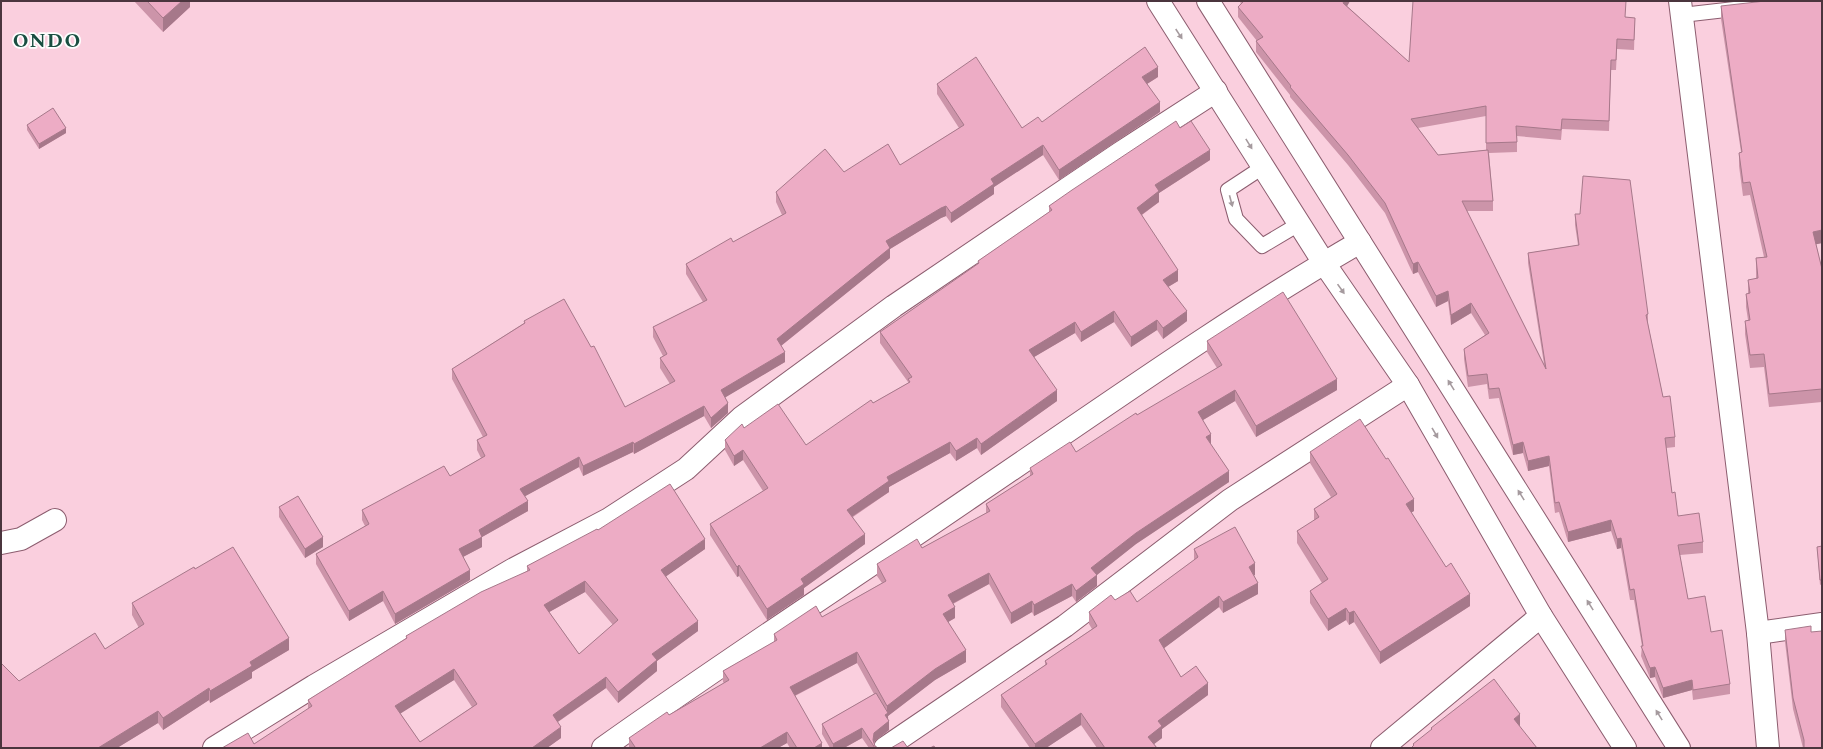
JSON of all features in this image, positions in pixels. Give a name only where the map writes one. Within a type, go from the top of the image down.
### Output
[{"type":"street","points":[[1158,1],[1324,263],[1408,385],[1541,616],[1625,748]]},
{"type":"street","points":[[1208,1],[1679,748]]},
{"type":"street","points":[[1681,8],[1758,633],[1763,746]]},
{"type":"street","points":[[214,748],[314,686],[512,570],[609,519],[686,469],[741,418],[894,306],[1120,153],[1216,91]]},
{"type":"street","points":[[603,748],[698,680],[849,580],[1188,349],[1360,242]]},
{"type":"street","points":[[885,748],[1065,626],[1230,500],[1408,385]]},
{"type":"street","points":[[1,542],[21,539],[55,520]]},
{"type":"street","points":[[1382,748],[1541,616]]},
{"type":"street","points":[[1758,633],[1822,624]]},
{"type":"lane","points":[[1681,8],[1768,5],[1773,1]]},
{"type":"lane","points":[[1264,167],[1228,190],[1236,219],[1262,246],[1299,224]]},
{"type":"building","points":[[147,1],[182,1],[163,18]]},
{"type":"building","points":[[1244,1],[1344,1],[1343,3],[1409,62],[1413,1],[1626,1],[1625,17],[1635,18],[1634,40],[1617,39],[1616,60],[1611,60],[1609,121],[1562,119],[1561,130],[1516,126],[1517,142],[1486,143],[1486,106],[1411,119],[1438,155],[1488,150],[1493,201],[1462,201],[1546,369],[1528,253],[1579,245],[1575,214],[1580,214],[1583,176],[1630,180],[1648,314],[1646,315],[1663,397],[1670,396],[1675,437],[1665,438],[1672,493],[1675,492],[1678,516],[1699,513],[1703,542],[1678,545],[1688,599],[1705,596],[1711,632],[1722,630],[1730,684],[1693,690],[1692,680],[1663,688],[1655,667],[1650,668],[1641,646],[1643,646],[1634,589],[1630,590],[1621,538],[1617,539],[1611,520],[1568,532],[1559,502],[1555,503],[1549,456],[1528,461],[1523,442],[1513,445],[1499,388],[1489,389],[1487,374],[1468,376],[1464,349],[1489,333],[1471,303],[1451,315],[1448,291],[1436,296],[1418,262],[1413,264],[1385,203],[1348,155],[1290,87],[1291,86],[1256,41],[1263,37],[1238,7]]},
{"type":"building","points":[[1765,1],[1822,1],[1822,230],[1813,232],[1822,269],[1822,389],[1769,394],[1764,354],[1750,355],[1745,321],[1750,320],[1746,294],[1750,293],[1748,280],[1758,278],[1756,258],[1767,257],[1750,182],[1743,183],[1739,153],[1742,152],[1721,6]]},
{"type":"building","points":[[1145,47],[1158,67],[1142,77],[1160,102],[1059,170],[1043,145],[991,179],[994,184],[951,213],[946,206],[941,208],[886,241],[890,248],[777,339],[785,352],[721,390],[728,403],[711,418],[704,406],[634,444],[633,442],[583,466],[579,457],[520,489],[528,501],[479,530],[482,537],[459,549],[470,570],[395,614],[383,591],[349,611],[316,554],[369,524],[362,510],[444,466],[450,476],[485,456],[477,440],[487,435],[452,369],[525,323],[524,321],[564,299],[591,347],[594,346],[625,407],[675,381],[660,358],[667,354],[653,327],[707,300],[686,264],[731,238],[733,242],[786,213],[776,192],[825,149],[844,172],[888,144],[900,165],[964,125],[937,84],[976,57],[1022,128],[1038,117],[1042,122]]},
{"type":"building","points":[[53,108],[66,128],[39,144],[27,125]]},
{"type":"building","points":[[1176,121],[1180,128],[1191,121],[1210,150],[1155,185],[1159,191],[1137,208],[1178,270],[1163,280],[1187,311],[1163,328],[1157,320],[1131,337],[1114,311],[1081,332],[1075,322],[1029,350],[1057,390],[981,444],[977,438],[956,451],[950,442],[887,477],[889,481],[847,510],[865,534],[801,579],[804,584],[767,609],[739,565],[737,567],[710,524],[768,488],[743,450],[734,456],[725,440],[742,424],[744,428],[778,404],[806,445],[871,400],[873,403],[910,382],[908,379],[912,377],[880,332],[979,263],[978,261],[1052,210],[1049,206]]},
{"type":"building","points":[[1283,292],[1337,379],[1256,426],[1235,390],[1198,412],[1211,434],[1206,437],[1229,471],[1136,533],[1091,568],[1097,575],[1076,591],[1072,584],[1034,605],[1032,601],[1011,613],[989,573],[948,595],[955,607],[943,614],[966,650],[935,669],[887,706],[857,652],[790,687],[822,743],[814,748],[797,748],[787,732],[760,748],[634,748],[635,747],[629,738],[667,712],[669,715],[729,680],[723,671],[777,640],[774,634],[816,606],[822,617],[886,581],[877,564],[917,539],[922,548],[990,511],[986,504],[1033,474],[1030,468],[1070,442],[1076,452],[1136,413],[1137,415],[1222,365],[1207,341]]},
{"type":"building","points":[[1360,419],[1386,459],[1388,458],[1414,499],[1406,504],[1446,567],[1451,563],[1470,594],[1380,652],[1354,611],[1349,613],[1346,608],[1328,619],[1310,591],[1328,579],[1297,531],[1319,517],[1314,509],[1337,494],[1310,452]]},
{"type":"building","points":[[670,484],[705,539],[661,570],[698,621],[652,654],[657,660],[618,692],[606,677],[553,715],[561,727],[532,748],[222,748],[248,733],[254,744],[312,706],[308,700],[407,638],[406,636],[481,592],[530,570],[527,566],[597,529],[598,530]],"holes":[[[585,581],[618,620],[579,654],[544,605]],[[454,669],[477,704],[420,742],[395,706]]]},
{"type":"building","points":[[298,496],[323,537],[305,549],[279,507]]},
{"type":"building","points":[[1235,527],[1255,563],[1249,567],[1258,583],[1223,602],[1219,596],[1159,640],[1181,677],[1196,666],[1208,683],[1158,721],[1162,726],[1148,737],[1157,748],[1105,748],[1081,713],[1035,744],[1001,695],[1047,664],[1045,661],[1097,626],[1089,612],[1111,595],[1115,600],[1130,591],[1137,602],[1198,557],[1194,549]]},
{"type":"building","points":[[1822,546],[1822,580],[1820,580],[1817,547]]},
{"type":"building","points":[[233,547],[289,638],[250,662],[252,666],[210,691],[209,688],[163,718],[158,711],[98,748],[1,748],[1,663],[19,681],[95,633],[105,649],[144,624],[132,603],[194,567],[195,569]]},
{"type":"building","points":[[1811,626],[1811,632],[1822,631],[1822,748],[1804,748],[1804,740],[1793,698],[1785,630]]},
{"type":"building","points":[[1494,679],[1520,714],[1514,719],[1537,748],[1411,748],[1414,745],[1413,744],[1432,729],[1431,728]]},
{"type":"building","points":[[876,693],[888,713],[885,715],[889,721],[874,733],[873,740],[875,746],[878,748],[875,748],[862,728],[833,744],[822,724]]},
{"type":"building","points":[[903,741],[908,748],[891,748]]},
{"type":"district","name":"ONDO","points":[[47,41]]}]
